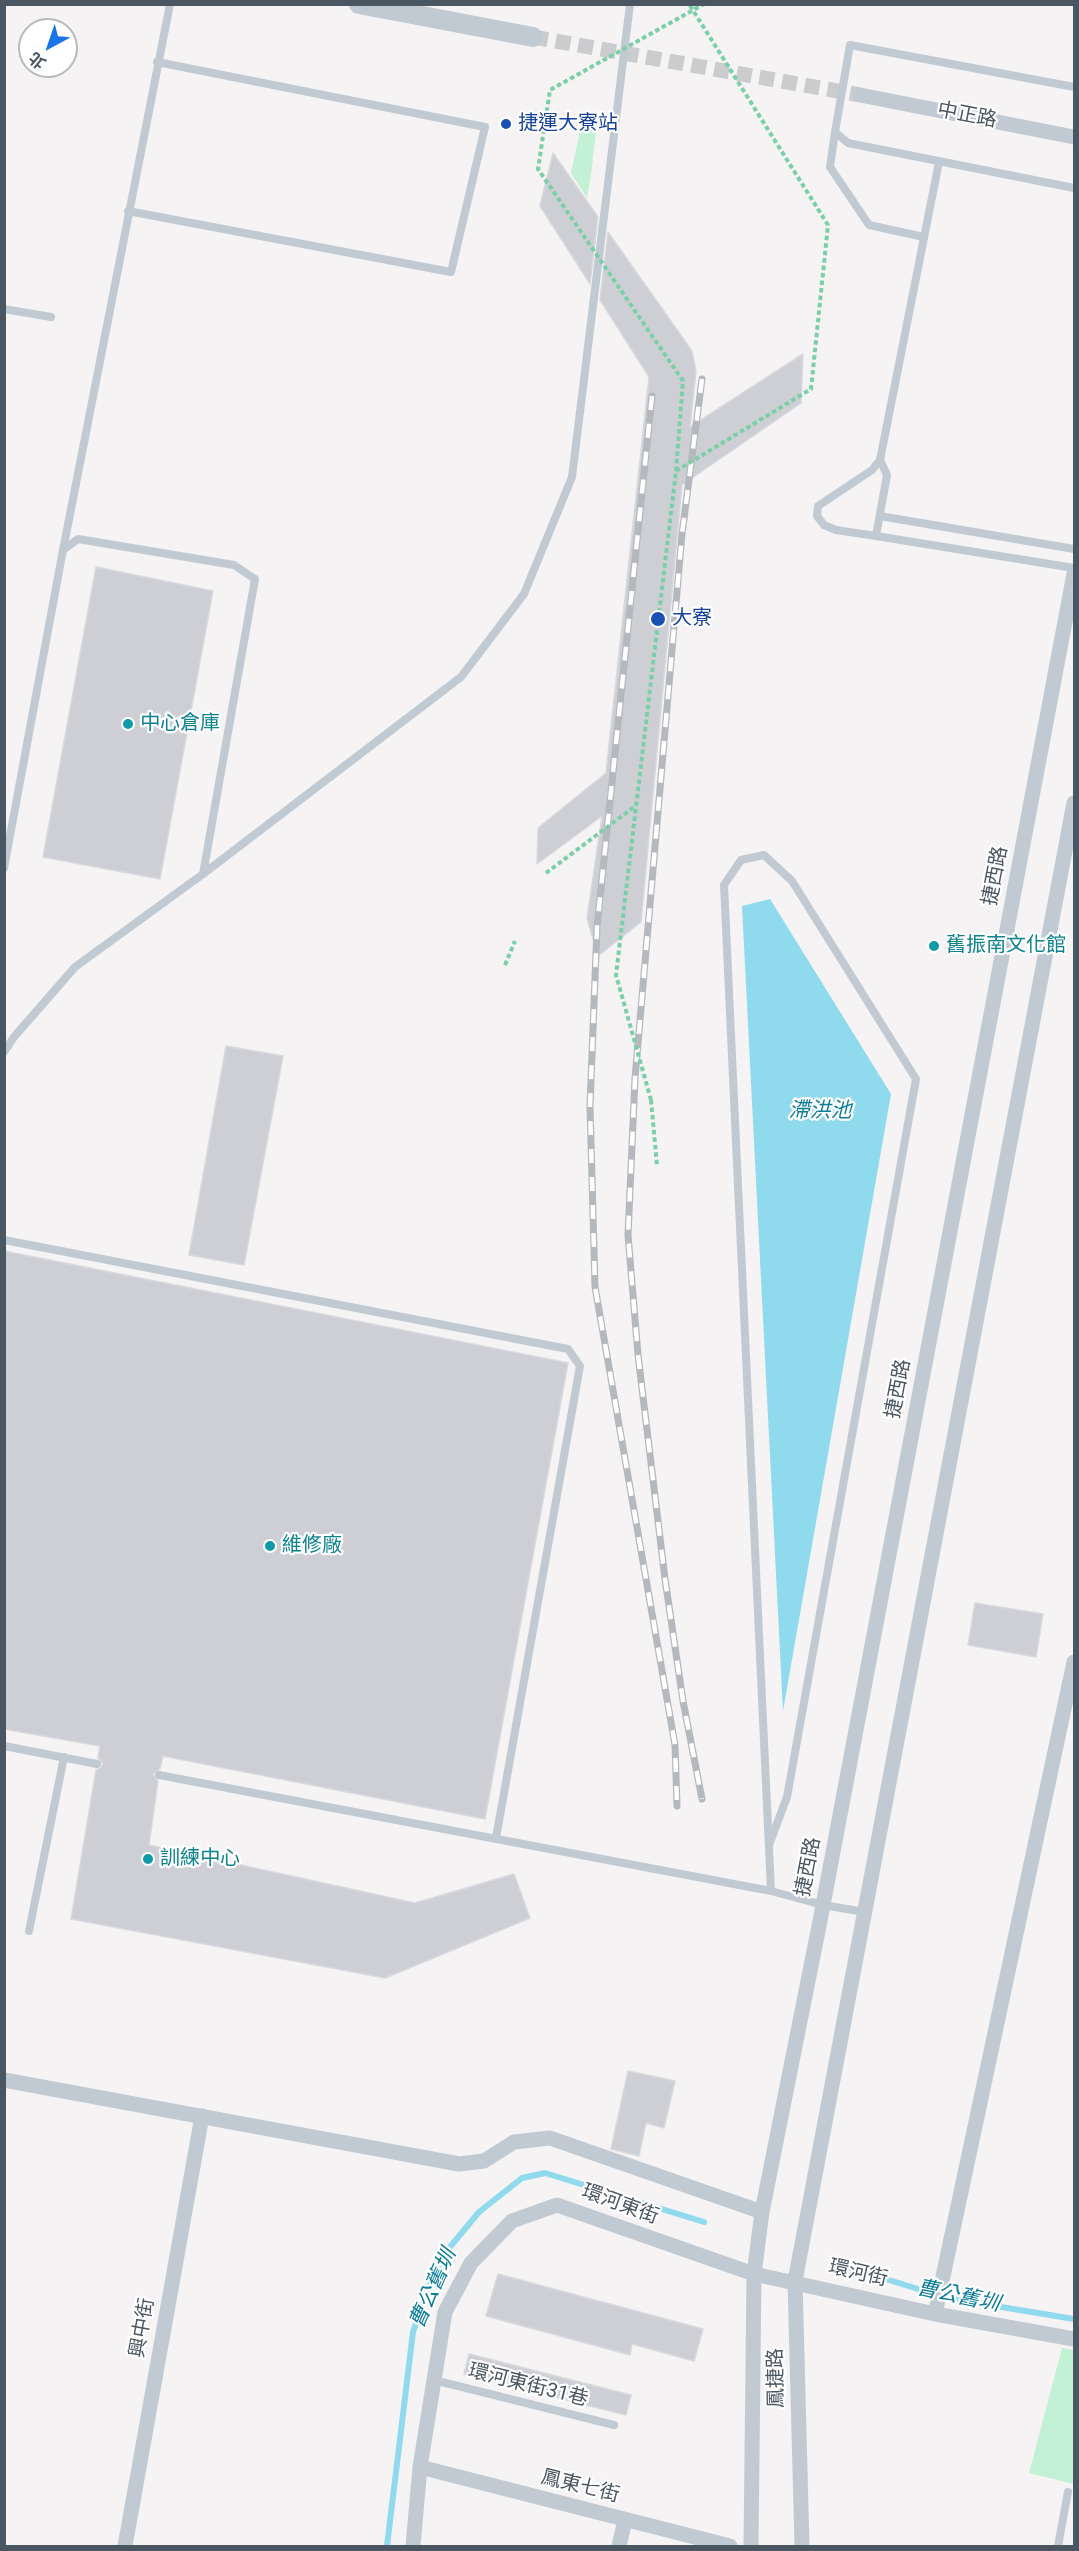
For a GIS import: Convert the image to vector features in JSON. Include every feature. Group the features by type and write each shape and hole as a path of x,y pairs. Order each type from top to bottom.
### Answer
{"street":[{"path":"359,4 533,37"},
{"name":"中正路","path":"860,95 1074,137"},
{"name":"捷西路","path":"762,2212 823,1905 1074,574"},
{"path":"865,1911 1074,803"},
{"path":"936,2310 1074,1662"},
{"name":"鳳捷路","path":"802,2547 795,2281 865,1911"},
{"path":"4,2080 459,2164 484,2161 514,2142 550,2138 762,2212"},
{"name":"興中街","path":"125,2547 202,2116"},
{"name":"環河東街","path":"413,2547 420,2467 445,2312 471,2263 512,2221 557,2205 754,2274 774,2277"},
{"name":"鳳捷路","path":"751,2547 754,2274 762,2212"},
{"name":"環河街","path":"774,2277 1074,2339"},
{"name":"鳳東七街","path":"420,2467 730,2547"},
{"path":"619,2547 625,2520"}],"lane":[{"path":"4,868 128,211 170,4"},
{"path":"4,1052 14,1037 75,967 203,874 461,677 524,594 572,477 630,4"},
{"path":"924,237 869,225 830,167 850,45 1074,87"},
{"path":"128,211 451,272 485,128 157,62"},
{"path":"835,132 848,143 1074,188"},
{"path":"939,162 880,460 872,470 822,502 816,511 820,521 829,529 1074,568"},
{"path":"4,309 51,316"},
{"path":"876,536 887,476 880,460"},
{"path":"880,516 1074,549"},
{"path":"63,550 78,539 234,565 255,579 203,874"},
{"path":"769,1845 787,1797 916,1079 792,881 764,855 741,860 724,885 771,1891"},
{"path":"4,1240 568,1349 580,1366 496,1838"},
{"path":"4,1746 97,1764"},
{"path":"28,1931 64,1757"},
{"path":"159,1775 771,1891 823,1905 865,1911"},
{"name":"環河東街31巷","path":"434,2380 614,2425"},
{"path":"1058,2547 1068,2492"}],"path":[{"path":"676,471 811,389 828,225 689,4"},
{"path":"657,1165 651,1100 616,975 676,471 683,381 538,169 550,90 694,12 704,4"},
{"path":"546,873 635,806"},
{"path":"505,965 515,941"}],"green space":[{"path":"598,113 587,198 571,173 581,126"},
{"path":"1062,2348 1074,2350 1074,2484 1029,2473"}],"water":[{"name":"滯洪池","path":"770,899 891,1094 783,1711 742,906"}],"building":[{"path":"553,153 598,217 590,284 540,206"},
{"path":"608,232 692,351 696,371 690,427 803,354 801,403 682,485 641,922 598,956 587,918 602,816 537,864 538,828 606,773 649,377 600,300"},
{"name":"中心倉庫","path":"96,567 213,591 160,879 43,857"},
{"path":"226,1046 283,1056 244,1265 189,1255"},
{"name":"維修廠","path":"4,1251 568,1363 485,1819 163,1756 160,1769 153,1774 158,1781 149,1845 415,1903 514,1874 530,1918 385,1978 71,1919 96,1770 101,1768 103,1763 98,1758 100,1746 4,1729"},
{"path":"975,1603 1043,1614 1036,1657 968,1645"},
{"path":"628,2071 675,2081 664,2128 646,2123 639,2156 611,2149"},
{"path":"498,2274 703,2329 694,2361 632,2344 630,2355 486,2316"},
{"path":"469,2354 631,2395 626,2415 464,2374"}],"waterway":[{"name":"曹公舊圳","path":"387,2546 413,2332 428,2288 445,2253 479,2212 522,2178 545,2173 704,2222"},
{"name":"曹公舊圳","path":"844,2266 947,2298 1074,2319"}],"tunnel":[{"path":"533,37 860,95"}],"railway":[{"path":"702,379 682,534 635,1078 628,1235 638,1355 665,1579 683,1701 702,1799"},
{"path":"652,396 597,927 590,1106 595,1287 675,1745 677,1806"}],"place":[{"name":"捷運大寮站","path":"506,124"},
{"name":"大寮","path":"658,619"},
{"name":"中心倉庫","path":"128,724"},
{"name":"舊振南文化館","path":"934,946"},
{"name":"維修廠","path":"270,1546"},
{"name":"訓練中心","path":"148,1859"}]}
